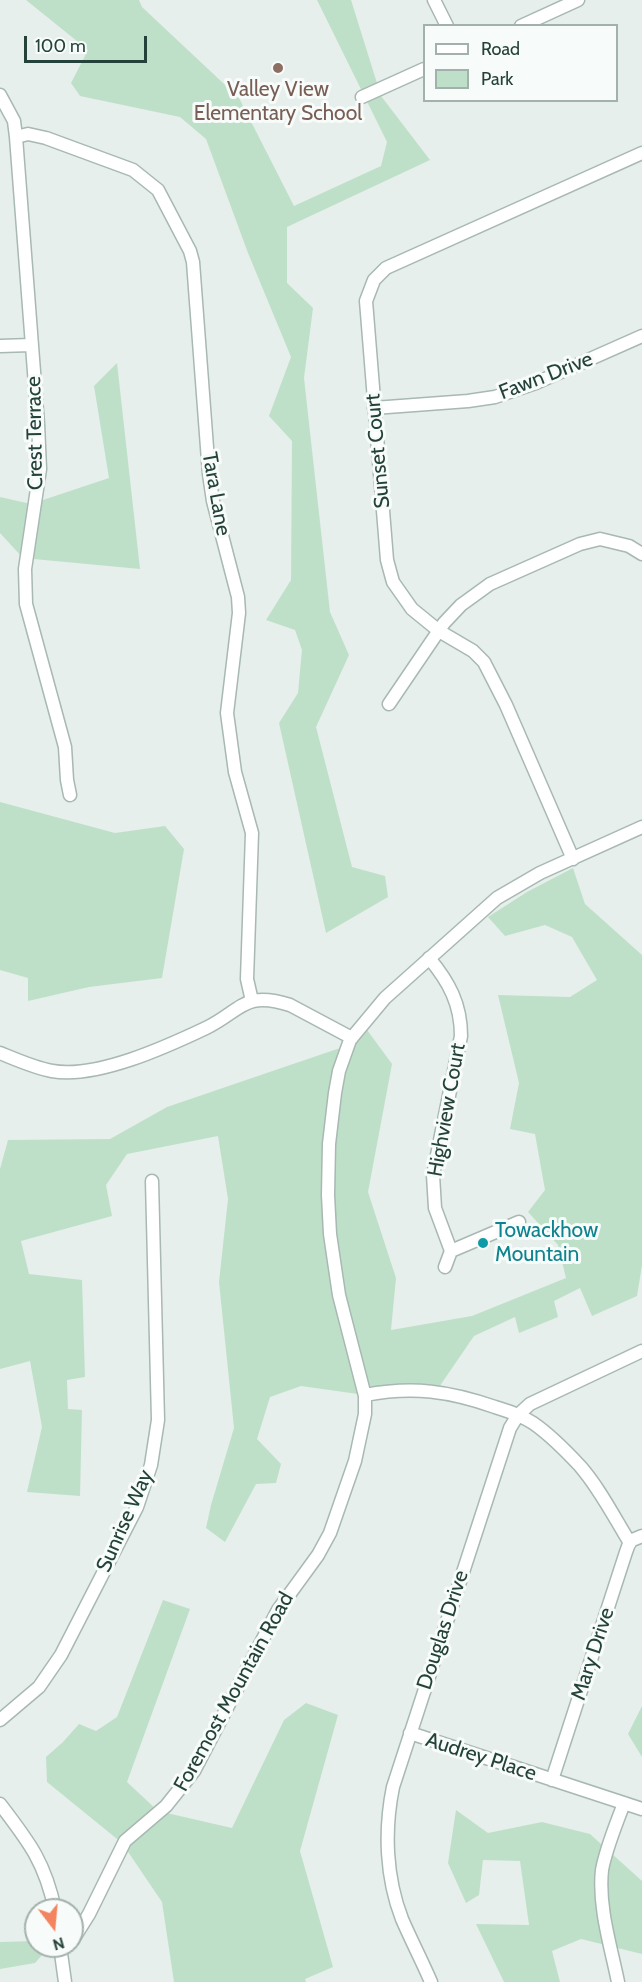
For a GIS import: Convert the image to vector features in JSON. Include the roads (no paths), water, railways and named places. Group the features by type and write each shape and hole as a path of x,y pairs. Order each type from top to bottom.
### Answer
{"street":[{"path":"434,0 446,24"},
{"path":"525,24 578,0"},
{"path":"362,97 423,69"},
{"path":"0,94 14,121 16,137"},
{"name":"Tara Lane","path":"16,137 28,134 46,138 133,170 158,190 190,251 193,262 209,474 213,501 238,597 239,614 227,713 235,772 252,833 247,979 252,1001"},
{"name":"Crest Terrace","path":"16,137 40,469 25,568 26,604 65,747 70,795"},
{"name":"Sunset Court","path":"573,859 506,705 484,662 473,651 424,620 404,601 389,571 366,300 369,290 381,272 411,255 642,153"},
{"name":"Fawn Drive","path":"374,408 468,401 495,396 536,383 642,336"},
{"path":"0,346 31,345"},
{"path":"389,705 439,631 461,605 490,584 580,544 600,539 619,542 642,554"},
{"name":"Foremost Mountain Road","path":"84,1921 125,1841 166,1806 194,1771 278,1610 318,1555 330,1533 355,1461 365,1414 365,1395 339,1294 330,1234 328,1195 329,1144 335,1093 344,1055 352,1038 385,998 497,898 532,878 642,827"},
{"name":"Highview Court","path":"429,958 450,987 457,1003 461,1025 461,1036 434,1175 435,1208 451,1251"},
{"path":"0,1053 54,1072 93,1070 125,1061 208,1027 236,1008 252,1001 268,1000 290,1005 352,1038"},
{"name":"Sunrise Way","path":"0,1720 39,1687 55,1664 137,1507 148,1475 158,1420 152,1181"},
{"path":"445,1267 451,1251 519,1222"},
{"path":"518,1414 530,1404 642,1351"},
{"path":"365,1395 423,1389 469,1398 518,1414 534,1424 580,1467 630,1543 642,1536"},
{"name":"Douglas Drive","path":"431,1982 402,1919 392,1881 387,1836 391,1799 478,1522 510,1428 518,1414"},
{"name":"Mary Drive","path":"552,1780 630,1543"},
{"name":"Audrey Place","path":"410,1733 642,1809"},
{"path":"618,1982 604,1907 602,1879 605,1857 624,1803"},
{"path":"0,1804 34,1850 46,1875 53,1898"},
{"path":"62,1958 65,1982"}],"place":[{"name":"Valley View Elementary School","path":"278,68"},
{"name":"Towackhow Mountain","path":"483,1243"}]}
